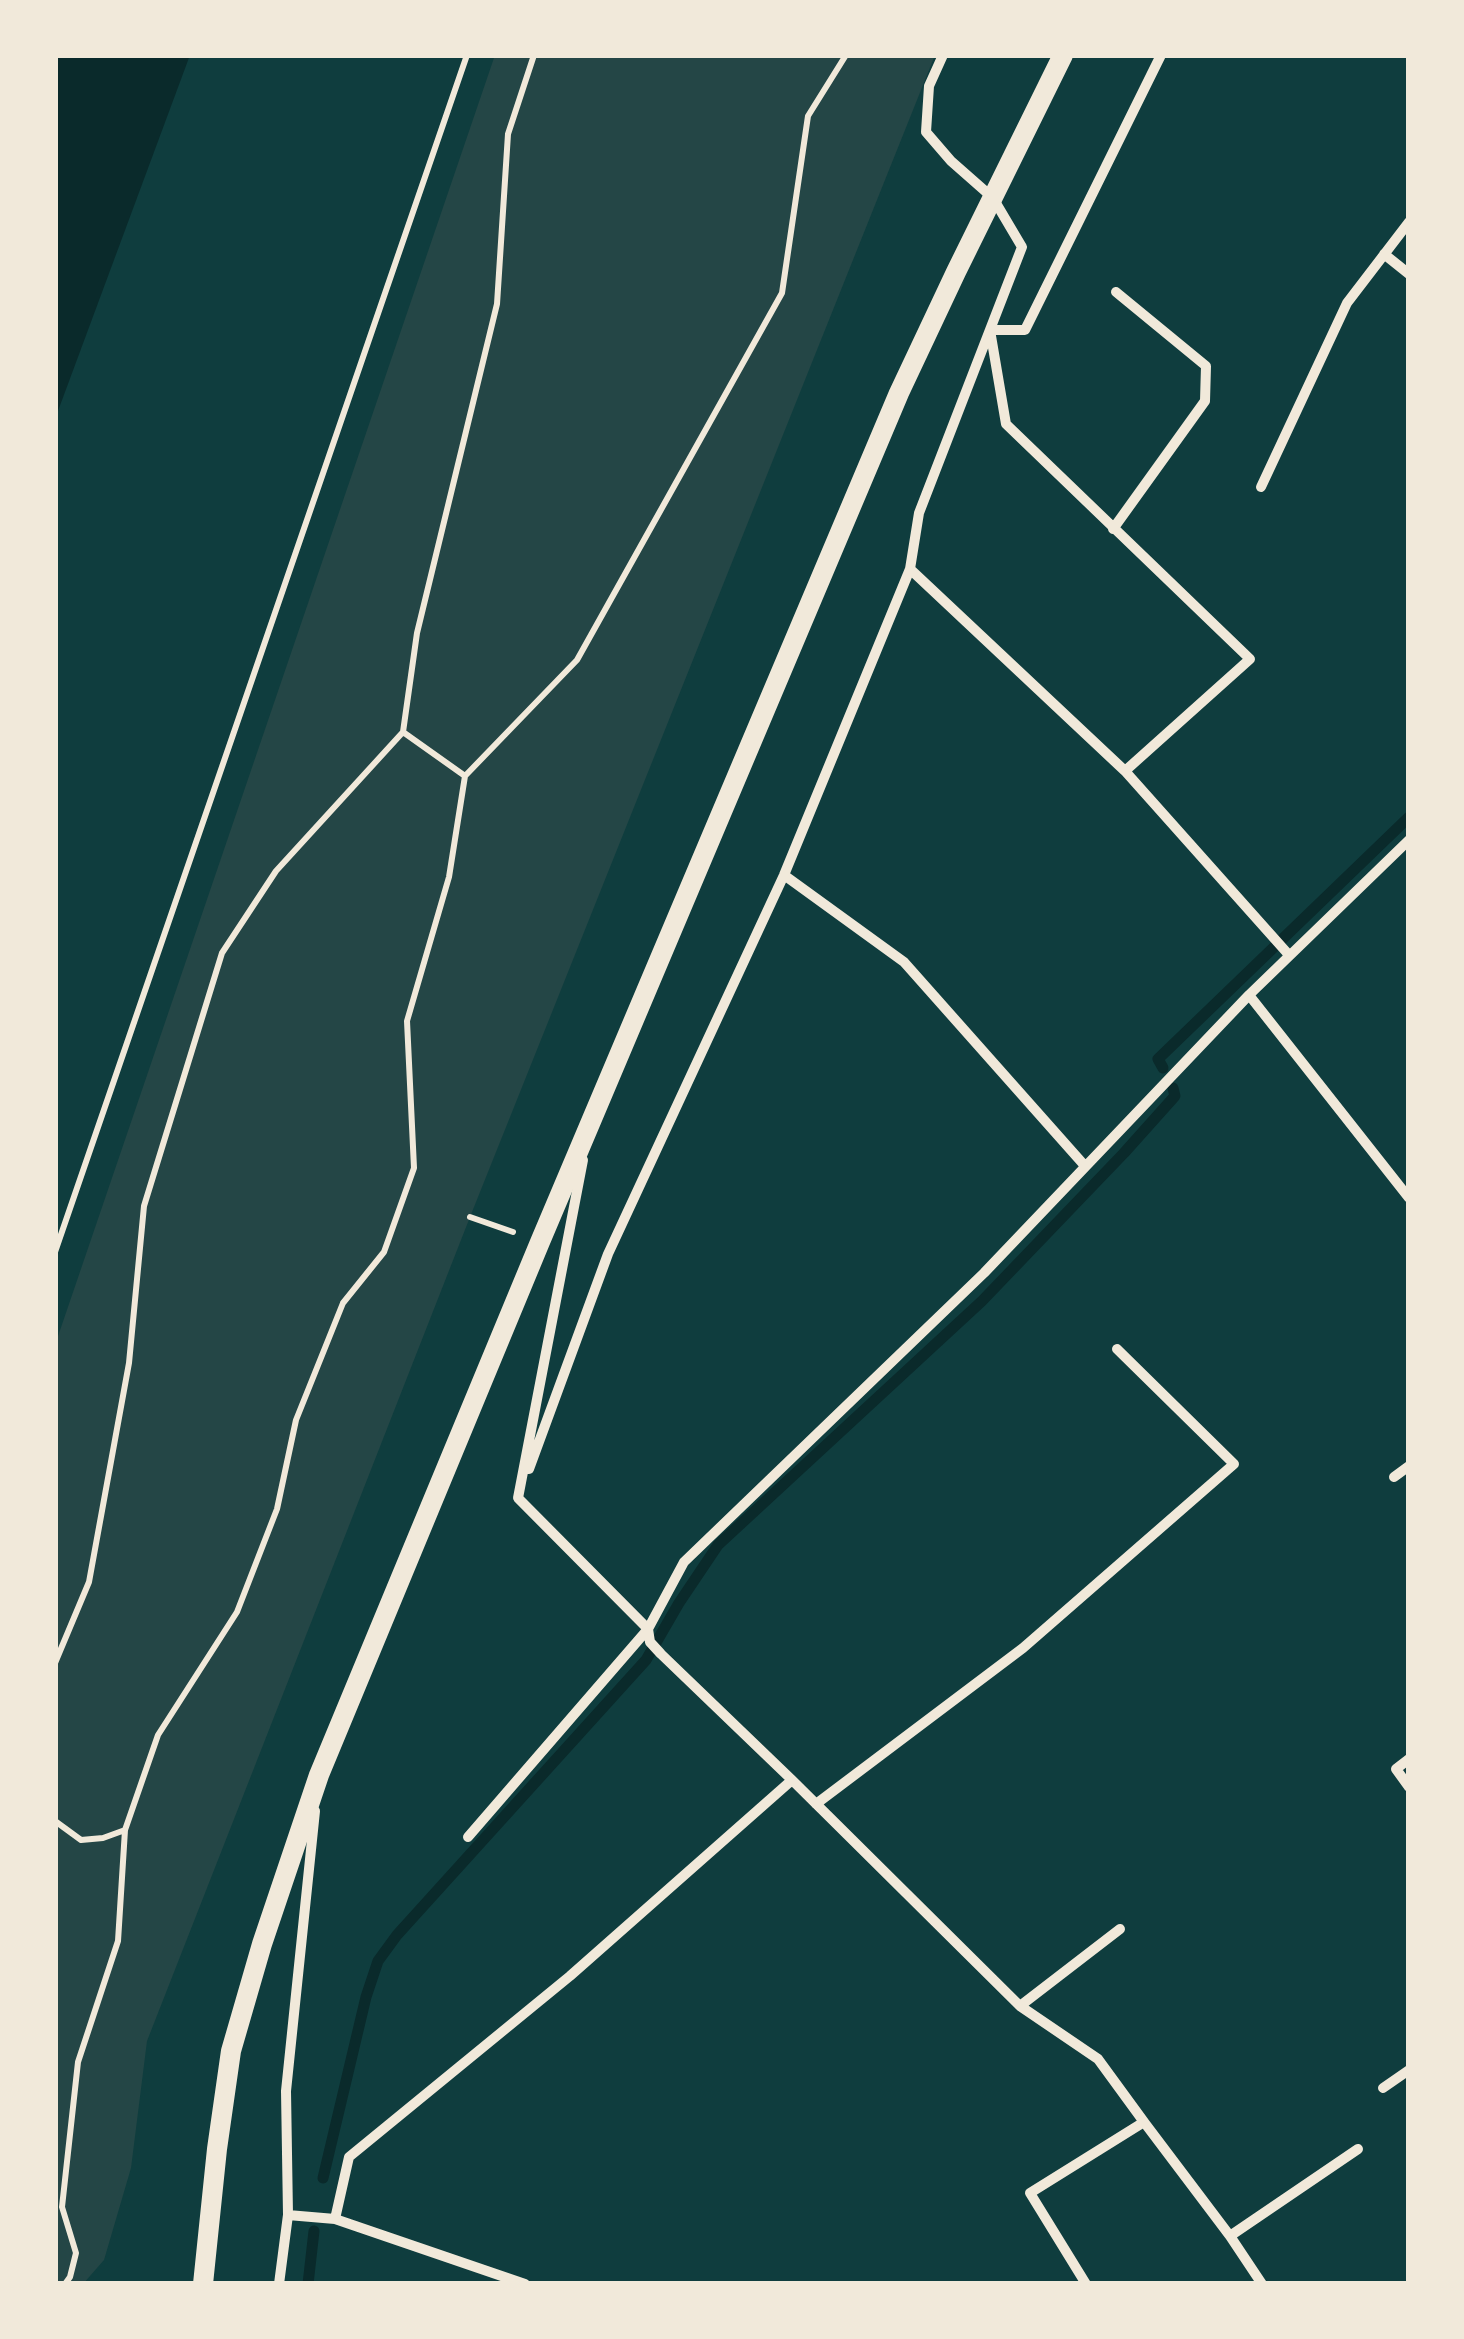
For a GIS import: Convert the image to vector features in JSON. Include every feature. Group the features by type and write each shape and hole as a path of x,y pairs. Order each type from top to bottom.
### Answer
{"main road":[{"path":"203,2284 231,2050 319,1776 899,393 1063,55"}],"street":[{"path":"518,1498 608,1254 784,874 910,568 918,513 1022,247 994,198 951,161 926,132 930,86 943,55"},
{"path":"990,330 1025,330 1161,55"},
{"path":"1261,486 1347,303 1409,222"},
{"path":"1384,254 1409,274"},
{"path":"1113,528 1205,400 1206,366 1116,292"},
{"path":"990,330 1006,424 1250,659 1124,772"},
{"path":"910,568 1124,772 1286,952"},
{"path":"468,1837 648,1629 684,1562 984,1274 1286,952 1409,840"},
{"path":"784,874 904,962 1086,1166"},
{"path":"1249,995 1409,1198"},
{"path":"518,1498 589,1130"},
{"path":"816,1804 1023,1648 1234,1464 1117,1349"},
{"path":"1394,1477 1409,1466"},
{"path":"518,1498 648,1629 650,1642 661,1654 1020,2006 1098,2059 1262,2284"},
{"path":"1409,1759 1396,1768 1409,1787"},
{"path":"279,2284 288,2215 286,2091 319,1776"},
{"path":"336,2219 349,2157 570,1976 792,1780"},
{"path":"1020,2006 1120,1930"},
{"path":"1383,2088 1409,2070"},
{"path":"1086,2284 1030,2192 1144,2122"},
{"path":"1230,2236 1358,2148"},
{"path":"288,2215 336,2219 526,2284"}],"path":[{"path":"55,1252 467,55"},
{"path":"55,1663 89,1582 129,1363 144,1206 222,953 276,871 403,732 417,633 497,304 508,134 534,55"},
{"path":"65,2284 76,2253 62,2206 78,2062 118,1941 125,1830 158,1735 238,1612 277,1509 296,1420 343,1303 384,1252 414,1168 407,1021 449,877 465,776 577,660 782,293 808,116 846,55"},
{"path":"403,732 465,776"},
{"path":"470,1217 523,1236"},
{"path":"55,1821 81,1840 104,1838 125,1830"}],"shaded area":[{"path":"55,55 190,55 55,419"},
{"path":"495,55 935,55 470,1217 147,2041 131,2168 104,2260 83,2284 55,2284 55,1345"}],"waterway":[{"path":"1163,1068 1158,1059 1409,817"},
{"path":"323,2178 366,1997 378,1961 397,1935 646,1660 718,1545 982,1301 1124,1153 1175,1096 1173,1088"},
{"path":"308,2284 314,2231"}]}
